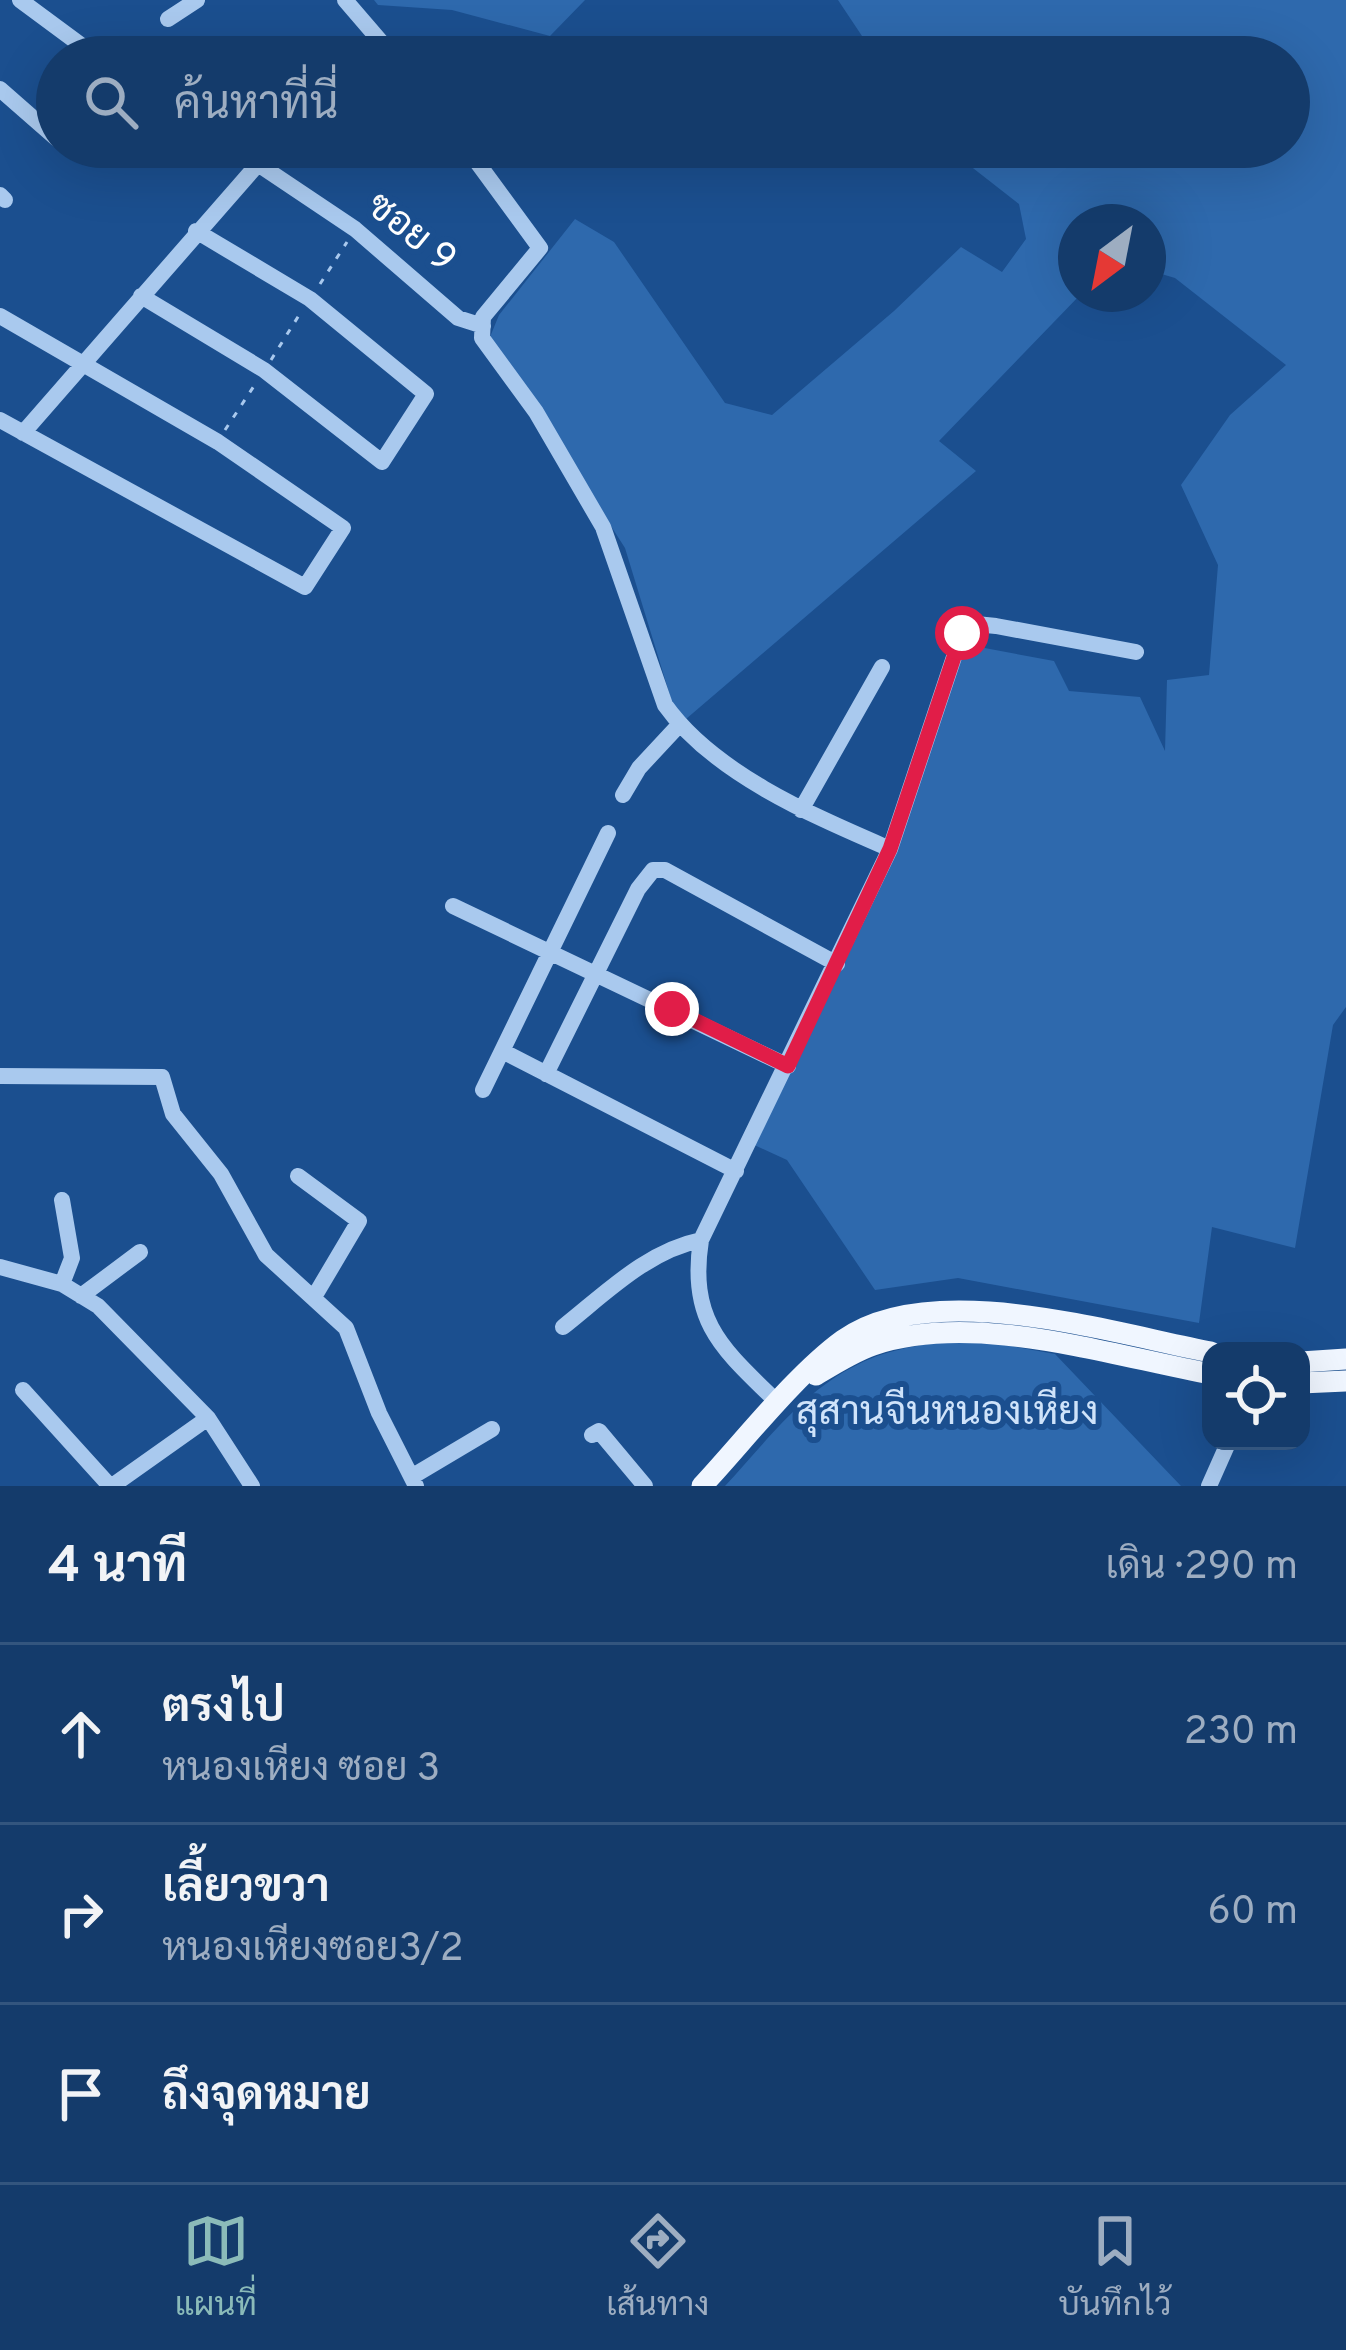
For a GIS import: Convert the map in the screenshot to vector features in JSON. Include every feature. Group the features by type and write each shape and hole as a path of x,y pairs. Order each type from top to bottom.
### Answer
{"main road":[{"path":"702,1486 820,1358 873,1323 909,1312 1202,1351"},
{"path":"983,1322 1202,1372"},
{"path":"1310,1361 1346,1359"},
{"path":"1310,1383 1346,1381"}],"street":[{"path":"20,0 69,36"},
{"path":"168,20 196,0"},
{"path":"345,0 376,36"},
{"path":"0,89 36,121"},
{"name":"ซอย 9","path":"196,231 254,168"},
{"name":"ซอย 9","path":"264,168 355,229 458,318 483,326"},
{"path":"481,168 540,248 484,317 482,338 536,412 603,527 665,705 708,749 801,810 890,849"},
{"path":"23,433 196,231 310,299 426,394 382,461 264,370 141,296"},
{"path":"0,316 218,442 343,528 305,587 0,420"},
{"path":"786,1395 719,1345 708,1325 697,1270 701,1240 890,849 966,629 996,626 1136,652"},
{"path":"801,810 882,667"},
{"path":"623,795 639,768 680,725"},
{"path":"483,1090 608,833"},
{"path":"546,1074 638,889 657,868 837,964"},
{"path":"453,906 788,1066"},
{"path":"502,1051 736,1172"},
{"path":"0,1076 162,1077 173,1114 221,1174 266,1255 346,1328 379,1413 414,1481 492,1429"},
{"path":"298,1176 359,1221 314,1298"},
{"path":"62,1200 72,1258 62,1284"},
{"path":"563,1327 650,1260 675,1245 701,1240"},
{"path":"81,1295 140,1252"},
{"path":"0,1267 62,1284 98,1306 208,1418 252,1486"},
{"path":"22,1390 111,1486 208,1418"},
{"path":"592,1435 599,1431 645,1486"},
{"path":"1209,1486 1224,1450"}],"path":[{"path":"218,442 355,229"}],"green space":[{"path":"374,0 585,0 550,36 452,10 378,5"},
{"path":"838,0 1346,0 1346,1007 1333,1025 1295,1248 1212,1227 1199,1323 958,1278 875,1290 787,1160 750,1143 894,837 958,643 1054,661 1069,691 1140,697 1165,751 1167,680 1209,675 1218,565 1181,485 1230,415 1286,365 1166,275 1166,204 1058,204 1058,312 1064,312 939,441 976,471 679,725 625,548 490,337 499,315 575,219 614,242 725,403 772,415 961,247 1002,272 1026,239 1019,204 973,168 1310,168 1310,36 862,36"},
{"name":"สุสานจีนหนองเหียง","path":"967,1338 1055,1354 1181,1486 725,1486 786,1419 837,1376 883,1354"}],"route":[{"path":"672,1009 788,1066 890,849 962,633"}]}
